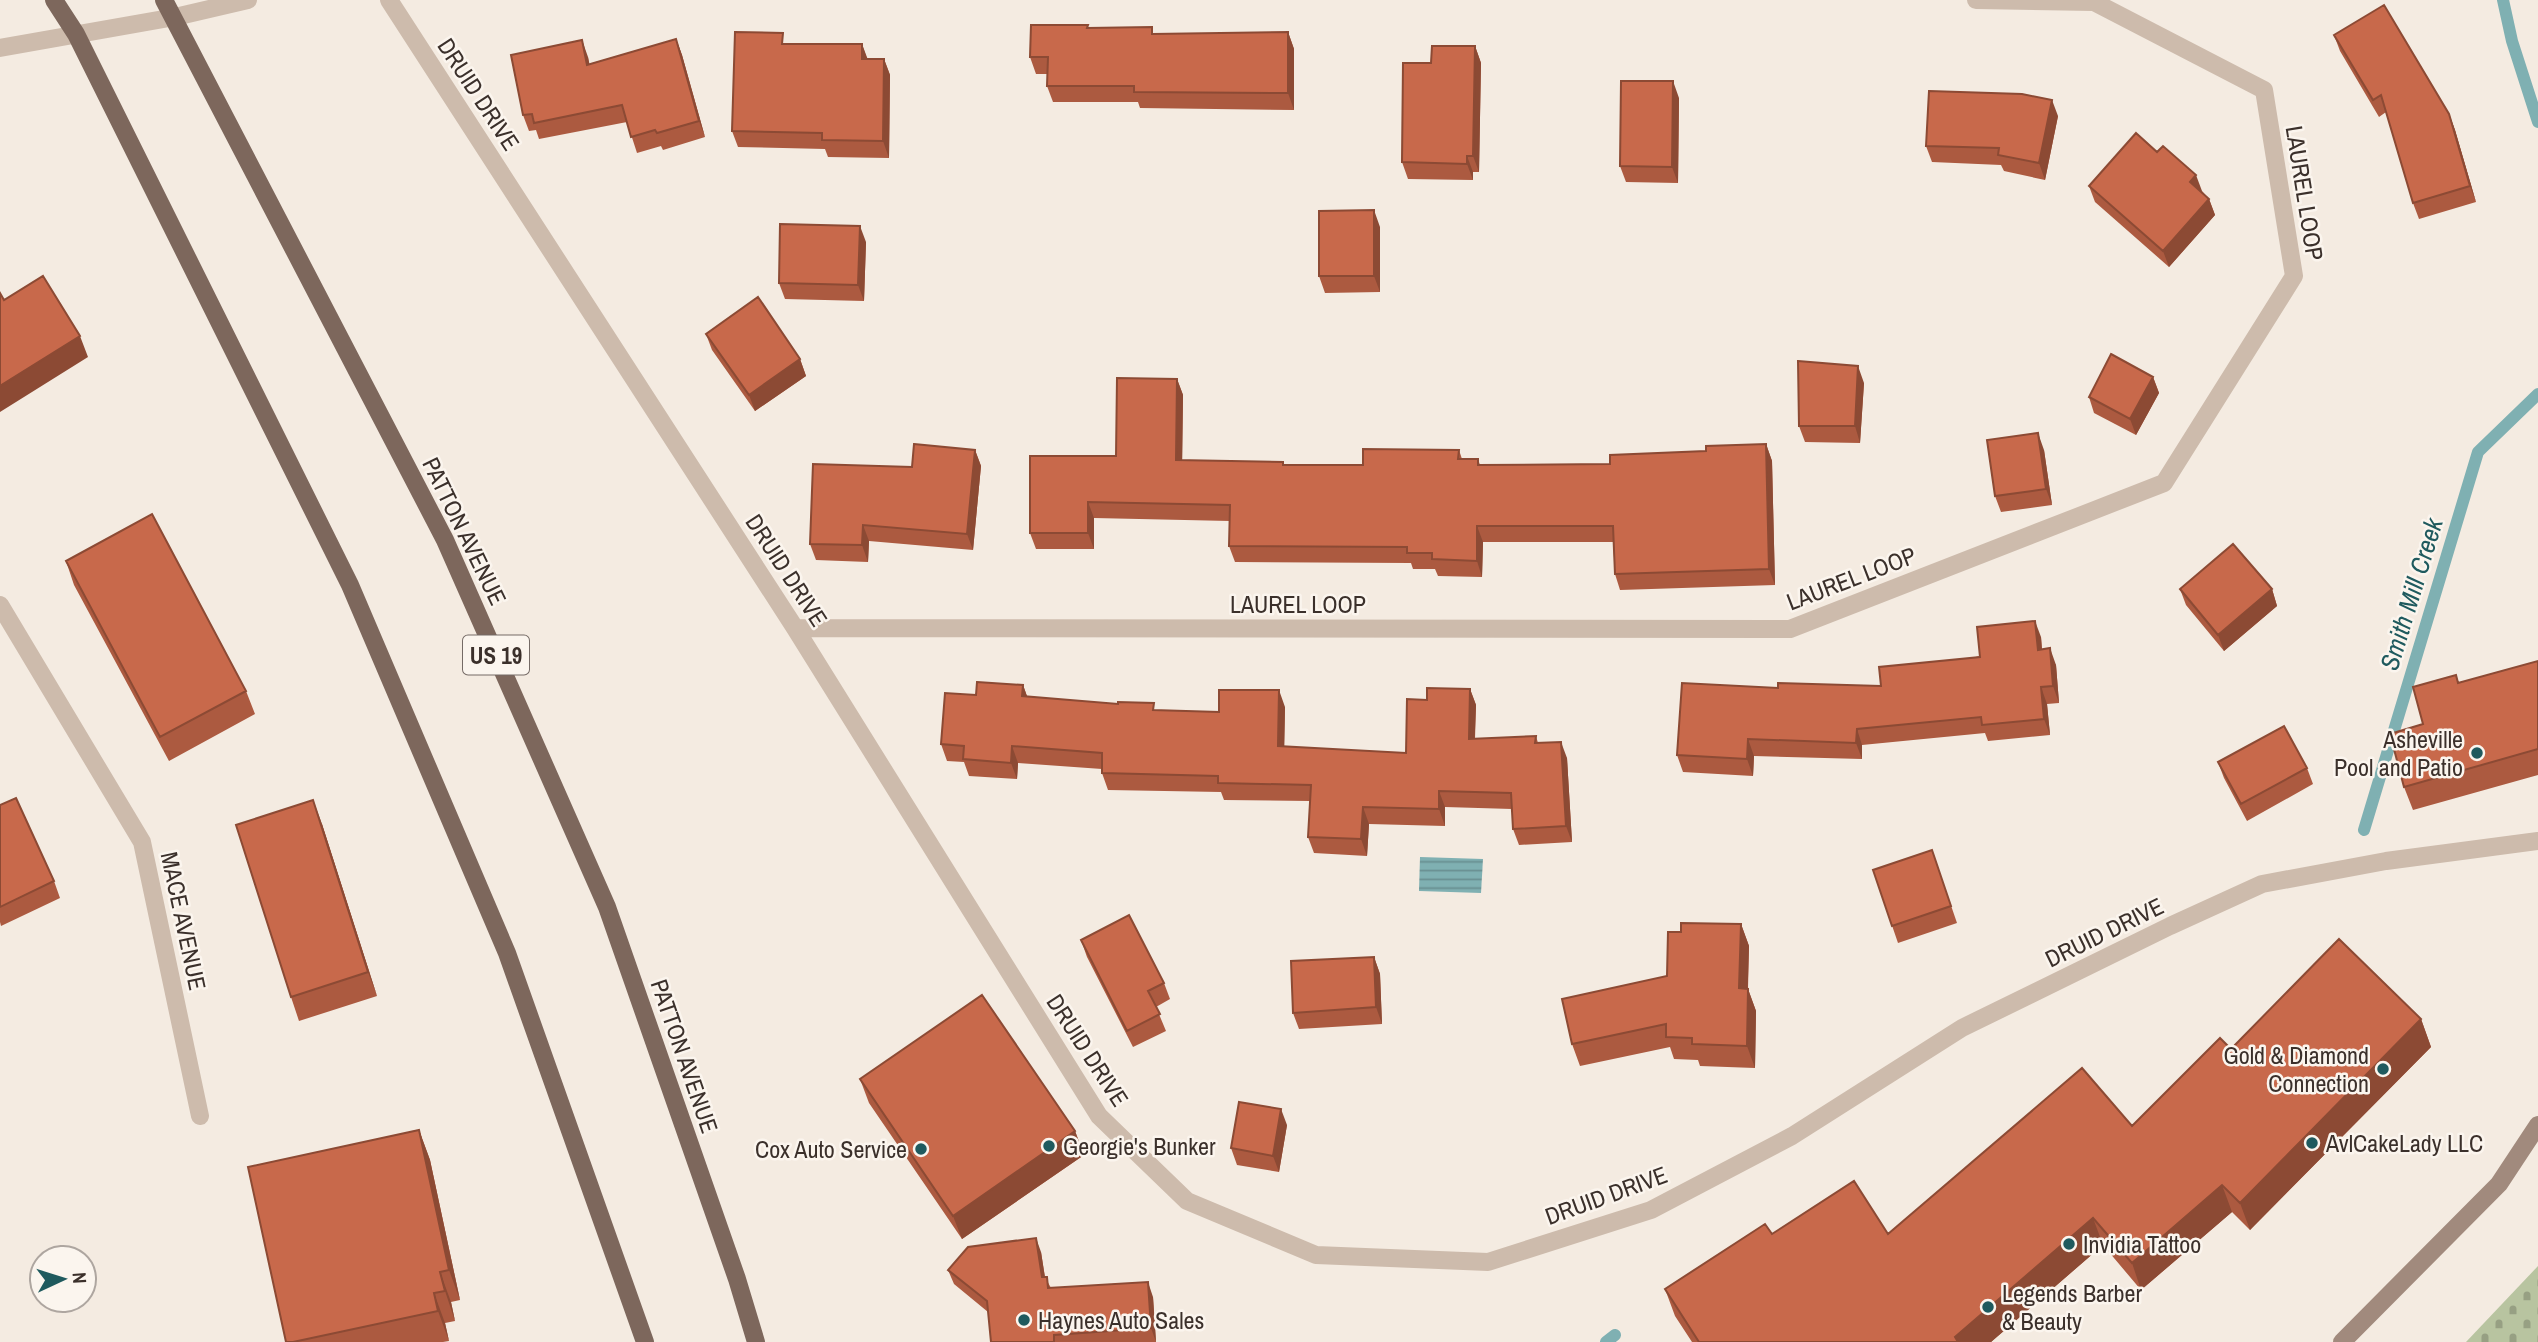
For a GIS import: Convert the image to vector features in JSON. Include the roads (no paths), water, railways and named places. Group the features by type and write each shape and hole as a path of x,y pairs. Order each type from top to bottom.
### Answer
{"main road":[{"path":"54,0 76,34 350,584 507,953 645,1342"},
{"name":"PATTON AVENUE","path":"164,0 445,540 596,881 733,1266 756,1342"},
{"path":"2342,1342 2499,1184 2538,1125"}],"street":[{"path":"0,48 175,17 248,0"},
{"name":"DRUID DRIVE","path":"389,0 795,628 1098,1116 1188,1201 1316,1255 1488,1262 1651,1210 1792,1136 1962,1028 2262,884 2386,861 2538,841"},
{"name":"LAUREL LOOP","path":"795,628 1790,629 2164,483 2294,276 2264,90 2094,2 1976,0"},
{"name":"MACE AVENUE","path":"0,605 142,842 200,1116"}],"water":[{"path":"1420,857 1483,859 1481,893 1419,891"}],"waterway":[{"name":"Smith Mill Creek","path":"2503,0 2512,41 2538,122"},
{"name":"Smith Mill Creek","path":"2364,830 2478,452 2538,394"},
{"name":"Smith Mill Creek","path":"1606,1342 1615,1335"}],"place":[{"name":"Asheville Pool and Patio","path":"2477,753"},
{"name":"Gold & Diamond Connection","path":"2383,1069"},
{"name":"AvlCakeLady LLC","path":"2312,1143"},
{"name":"Georgie's Bunker","path":"1049,1146"},
{"name":"Cox Auto Service","path":"921,1149"},
{"name":"Invidia Tattoo","path":"2069,1244"},
{"name":"Legends Barber & Beauty","path":"1988,1307"},
{"name":"Haynes Auto Sales","path":"1024,1320"}]}
